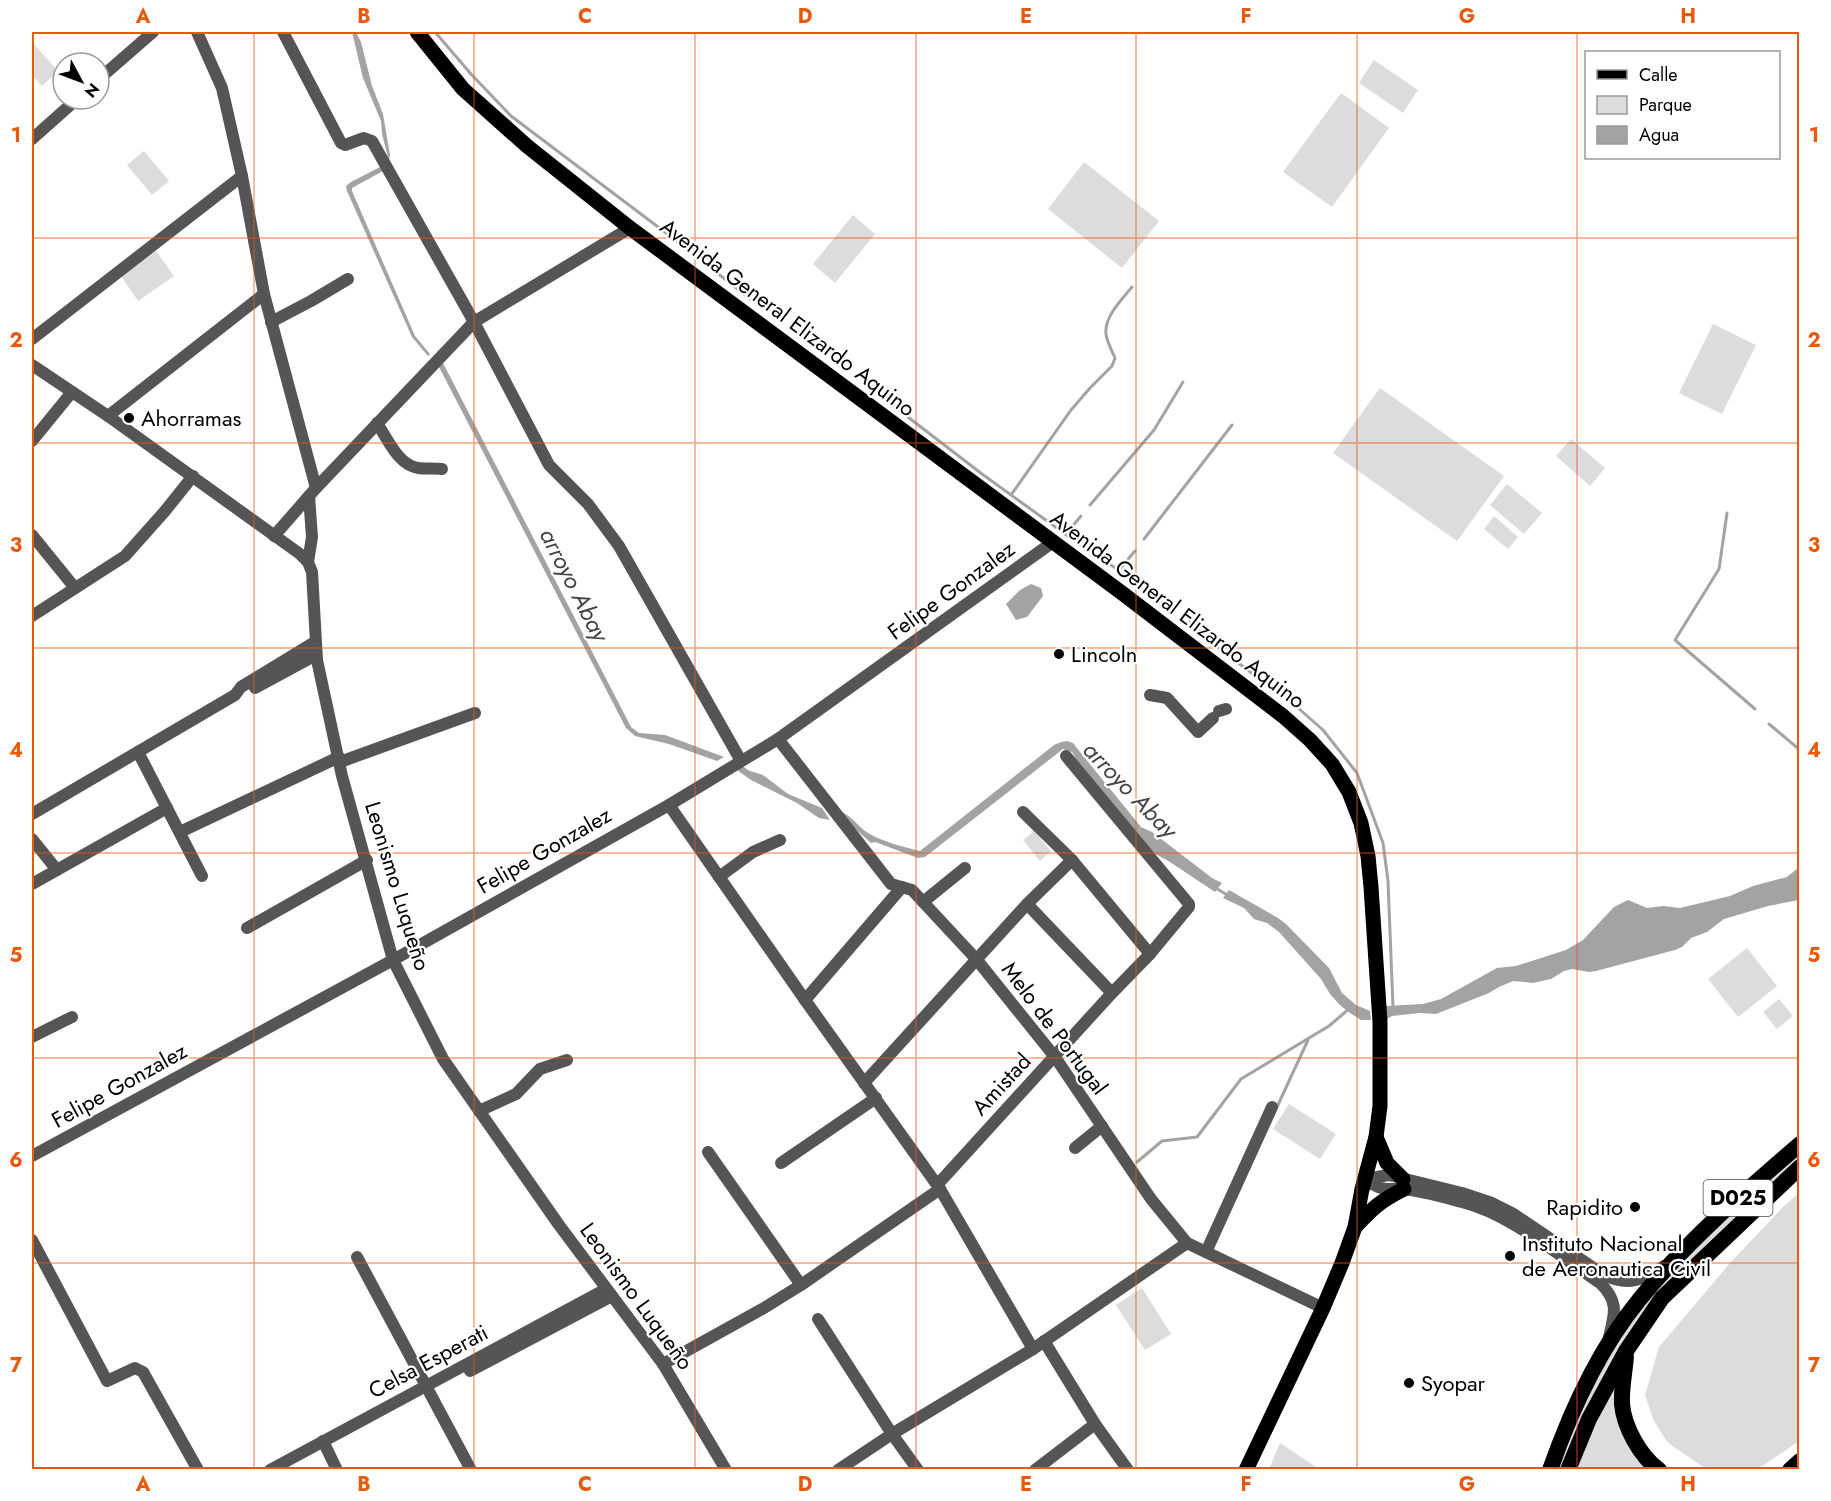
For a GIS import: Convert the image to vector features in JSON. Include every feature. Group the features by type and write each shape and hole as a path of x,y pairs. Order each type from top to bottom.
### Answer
{"highway":[{"name":"D025","path":"1550,1470 1568,1422 1588,1380 1606,1348 1638,1302 1710,1224 1800,1144"},
{"name":"D025","path":"1568,1470 1589,1419 1626,1351 1662,1298 1800,1167"},
{"path":"1626,1351 1622,1404 1626,1420 1635,1441 1650,1463 1659,1470"},
{"path":"1790,1470 1800,1461"}],"main road":[{"name":"Avenida General Elizardo Aquino","path":"417,32 463,88 527,146 630,228 1284,716 1332,764 1349,792 1361,823 1368,856 1380,1022 1380,1106 1376,1137 1355,1227 1323,1308 1246,1470"},
{"path":"1355,1227 1376,1205 1404,1184 1387,1163 1376,1137"}],"street":[{"path":"111,69 153,32"},
{"name":"Leonismo Luqueño","path":"197,32 222,88 242,176 264,294 312,492 312,537 308,562 314,586 316,649 342,776 393,960 443,1059 559,1225 663,1364 726,1470"},
{"path":"283,32 341,143 345,145 364,138 372,141 474,322 549,465 588,504 619,546 741,761"},
{"path":"32,139 63,111"},
{"path":"32,339 242,176"},
{"path":"274,536 312,492 474,322 630,228"},
{"path":"271,322 348,279"},
{"path":"108,416 264,294"},
{"path":"32,365 193,476 308,562"},
{"path":"32,441 72,392"},
{"path":"377,423 398,454 408,464 418,468 442,469"},
{"path":"32,616 125,556 193,476"},
{"path":"32,535 75,588"},
{"name":"Felipe Gonzalez","path":"32,1156 393,960 669,805 778,739 1053,542"},
{"path":"32,814 234,695 242,687 316,649"},
{"path":"1150,694 1167,698 1189,722 1216,717"},
{"path":"180,832 339,759 475,713"},
{"name":"Melo de Portugal","path":"778,739 891,884 912,890 977,960 1055,1057 1151,1198 1187,1243 1323,1308"},
{"path":"138,752 202,876"},
{"name":"Amistad","path":"663,1364 801,1285 939,1186 1112,993 1150,954 1188,908 1189,904 1066,756"},
{"path":"669,805 939,1186 1038,1345 1126,1469"},
{"path":"32,884 167,808"},
{"path":"1023,812 1072,860 1150,954"},
{"path":"32,839 57,870"},
{"path":"719,877 753,852 780,840"},
{"path":"247,928 367,860"},
{"path":"864,1083 1027,904 1072,860"},
{"path":"923,902 965,868"},
{"path":"805,1000 902,886"},
{"path":"1027,904 1112,993"},
{"path":"32,1037 72,1017"},
{"path":"479,1111 516,1094 540,1069 567,1060"},
{"path":"781,1163 876,1098"},
{"path":"1206,1252 1272,1107"},
{"path":"1075,1148 1102,1126"},
{"path":"708,1152 801,1285"},
{"path":"1366,1181 1383,1175 1404,1184 1483,1208 1508,1221 1600,1283 1614,1302 1614,1315 1606,1348"},
{"path":"1404,1184 1462,1193 1492,1203 1512,1213 1604,1275 1620,1282 1644,1278 1680,1255"},
{"path":"32,1240 107,1381 135,1368 141,1371 198,1470"},
{"path":"838,1470 892,1434 1038,1345 1187,1243"},
{"path":"357,1257 471,1470"},
{"name":"Celsa Esperati","path":"270,1470 325,1445 609,1293"},
{"path":"818,1319 892,1434 918,1470"},
{"path":"1035,1470 1095,1424"},
{"path":"325,1445 337,1470"},
{"name":"Celsa Esperati","path":"287,1470 325,1445"}],"green space":[{"path":"32,42 51,63 51,78 42,86 32,75"},
{"path":"1374,60 1418,90 1403,113 1359,83"},
{"path":"1341,93 1389,128 1332,207 1283,172"},
{"path":"144,151 169,181 152,195 127,165"},
{"path":"1084,162 1159,221 1122,268 1048,209"},
{"path":"853,215 875,234 835,283 813,264"},
{"path":"156,251 174,276 138,301 121,276"},
{"path":"1713,324 1756,345 1722,414 1679,393"},
{"path":"1380,388 1504,476 1457,541 1333,453"},
{"path":"1571,439 1605,468 1590,486 1556,456"},
{"path":"1507,484 1542,513 1524,534 1490,505"},
{"path":"1494,516 1518,537 1508,549 1484,529"},
{"path":"1034,831 1051,851 1040,861 1023,840"},
{"path":"1747,948 1777,986 1738,1017 1708,979"},
{"path":"1779,999 1793,1016 1777,1029 1763,1012"},
{"path":"1289,1104 1336,1134 1320,1159 1273,1129"},
{"path":"1799,1154 1799,1162 1711,1240 1676,1275 1562,1469 1556,1470 1601,1367 1643,1305 1706,1235"},
{"path":"1799,1193 1799,1441 1755,1469 1706,1469 1667,1442 1653,1419 1645,1395 1659,1347 1731,1262"},
{"path":"1142,1288 1171,1334 1145,1350 1116,1305"},
{"path":"1613,1383 1650,1469 1575,1470"},
{"path":"1280,1443 1319,1469 1269,1469"}],"water":[{"path":"352,32 356,32 361,42 372,86 383,114 389,161 381,121 363,78"},
{"path":"380,167 383,171 352,188 352,191 415,336 430,354 428,356 412,337 347,191 346,186 351,182"},
{"path":"443,363 631,727 639,733 665,735 724,757 717,761 669,744 635,736 626,728 439,367"},
{"path":"1031,584 1041,588 1043,596 1027,617 1016,620 1006,604 1020,590"},
{"path":"1067,741 1073,743 1141,827 1152,832 1212,878 1222,883 1215,892 1152,852 1072,752 1063,749 925,857 918,858 875,842 871,843 851,825 842,812 874,836 920,851 1054,745"},
{"path":"742,766 763,775 788,794 822,808 830,820 819,818 797,803 751,780 737,770"},
{"path":"1798,868 1799,900 1724,919 1707,932 1691,938 1675,950 1596,971 1572,969 1551,979 1533,983 1513,981 1436,1014 1420,1013 1392,1016 1387,1019 1386,1006 1423,1004 1441,999 1497,968 1516,966 1566,950 1583,940 1614,907 1628,900 1647,908 1663,906 1680,908 1730,896 1753,886 1787,877"},
{"path":"1229,890 1286,924 1329,968 1342,993 1356,1005 1370,1011 1371,1020 1361,1020 1339,1004 1321,979 1279,932 1267,923 1254,919 1244,908 1223,898"}],"waterway":[{"path":"435,32 511,116 754,302"},
{"path":"1011,495 1071,410 1112,366 1115,358 1107,340 1106,328 1115,309 1132,287"},
{"path":"1090,505 1154,430 1183,382"},
{"path":"891,404 982,474 1161,602"},
{"path":"1144,539 1232,425"},
{"path":"1727,513 1719,569 1675,640 1755,709"},
{"path":"1066,534 1081,516"},
{"path":"1119,570 1135,551"},
{"path":"1190,621 1221,650 1297,707 1323,730 1357,773 1383,843 1388,881 1393,1007"},
{"path":"1769,724 1800,750"},
{"name":"arroyo Abay","path":"1214,887 1229,896"},
{"path":"1137,1162 1162,1141 1197,1137 1241,1079 1329,1026 1350,1008"},
{"path":"1277,1107 1308,1040"}],"place":[{"name":"Ahorramas","path":"129,418"},
{"name":"Lincoln","path":"1059,654"},
{"name":"Rapidito","path":"1635,1207"},
{"name":"Instituto Nacional de Aeronautica Civil","path":"1510,1256"},
{"name":"Syopar","path":"1409,1383"}]}
